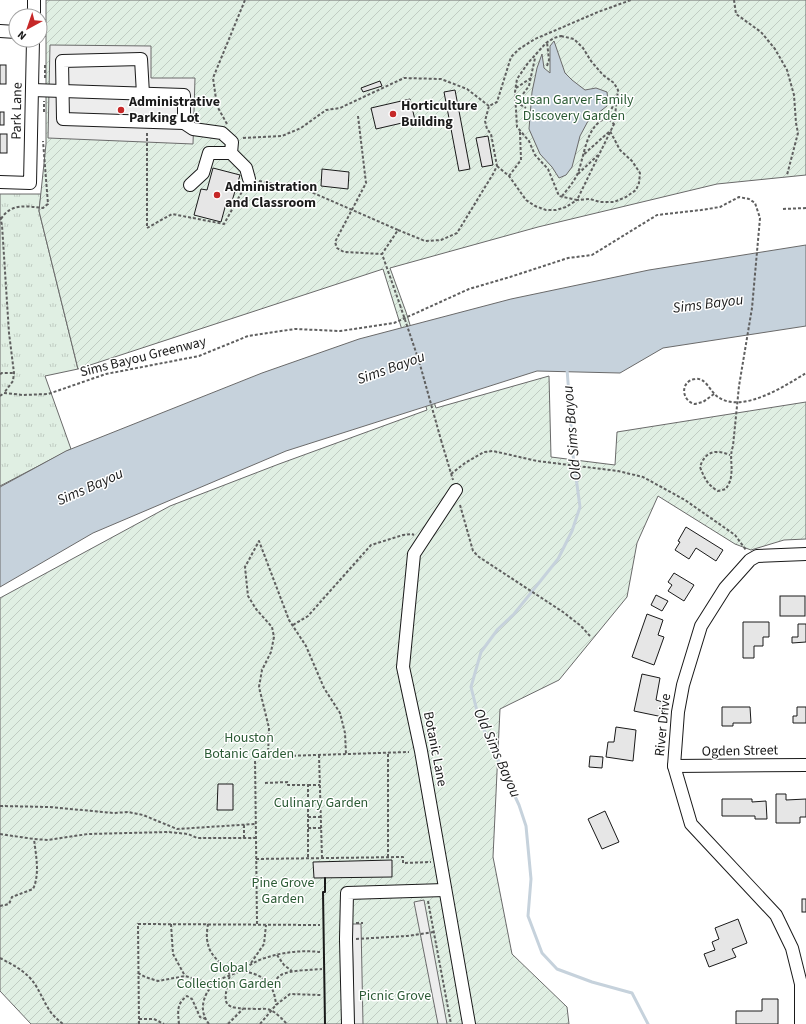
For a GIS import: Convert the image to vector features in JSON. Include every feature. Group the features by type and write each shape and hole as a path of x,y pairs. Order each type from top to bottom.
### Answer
{"street":[{"name":"Park Lane","path":"0,182 30,183 33,48"},
{"path":"143,94 141,59 62,61 63,119 184,123 193,129 222,133 232,142 231,153"},
{"path":"32,90 184,95 184,123"},
{"path":"190,185 203,173 209,153 231,153 246,168 249,179"},
{"name":"Botanic Lane","path":"456,490 414,554 404,667 421,751 470,1024"},
{"path":"757,556 806,554"},
{"name":"River Drive","path":"757,556 750,560 725,588 701,626 683,685 678,712 674,766 691,824 776,915 792,948 803,984 801,1024"},
{"name":"Ogden Street","path":"674,766 806,765"},
{"path":"348,1024 346,939 347,893 445,890"}],"path":[{"path":"230,129 218,106 213,78 245,0"},
{"path":"610,131 620,150 632,161 640,174 639,183 636,190 626,197 614,202 600,202 590,199 577,200 559,196 548,169 535,155 529,142 517,128 516,88 517,79 528,63 548,42 561,36 574,39 583,48 591,61 603,75 614,83 618,90 614,124 610,131 600,154 577,200 561,208 546,210 535,206 526,200 508,176 497,166 491,134 487,129 485,120 489,106 497,102 511,57 519,48 534,39 631,0"},
{"path":"734,0 736,14 761,32 775,49 787,70 794,95 798,133 787,175"},
{"path":"547,66 549,60 548,42"},
{"path":"523,94 529,86 535,57"},
{"path":"236,139 282,136 301,128 326,110 340,108 404,78 441,79 467,89 489,106"},
{"path":"516,88 531,78"},
{"path":"577,175 589,136 595,125 607,118 617,98"},
{"path":"516,102 526,108"},
{"path":"358,116 366,183 335,242 337,248 344,252 382,254"},
{"path":"607,118 614,124"},
{"path":"147,122 147,228 172,214 224,224 249,179 309,191 425,241 441,240 457,233 497,166"},
{"path":"583,155 610,131"},
{"path":"508,176 521,160 520,132"},
{"path":"562,196 577,175 600,154"},
{"name":"Sims Bayou Greenway","path":"4,393 23,395 48,394 106,374 199,356 248,336 295,329 340,331 394,322 469,288 510,277 568,258 592,255 657,215 701,210 720,206 739,198 749,199 755,203 760,218 752,308 739,386 733,446 730,455"},
{"path":"783,209 806,208"},
{"path":"0,396 13,381 14,373 1,218"},
{"path":"382,254 398,230"},
{"path":"382,254 419,361 441,440"},
{"path":"0,374 14,373"},
{"path":"714,394 703,402 695,404 686,400 684,388 690,380 698,379 704,382 714,394 724,400 737,403 750,401 787,385 806,373"},
{"path":"451,474 465,463 484,452 493,451 537,462 618,471 643,477 685,500 735,535 746,550 757,556"},
{"path":"712,452 724,452 730,455 732,466 731,478 726,489 718,491 710,486 705,480 700,467 702,460 712,452"},
{"path":"292,625 308,616 371,545 403,535 412,534 422,543"},
{"path":"268,756 269,728 259,687 262,670 270,652 274,637 272,626 256,609 248,596 244,568 259,542 289,620 306,646 324,688 340,713 345,733 346,754"},
{"path":"489,563 563,612 581,626 590,636"},
{"path":"257,924 255,757 421,751"},
{"path":"388,753 388,857"},
{"path":"319,755 322,858"},
{"path":"265,783 288,782 288,785 320,785"},
{"path":"308,785 308,858"},
{"path":"0,806 49,807 91,812 128,812 143,815 178,829 256,824"},
{"path":"308,817 321,817"},
{"path":"244,825 244,838"},
{"path":"308,828 321,828"},
{"path":"0,834 48,840 88,834 168,832 188,834 197,838 256,838"},
{"path":"0,906 9,904 12,897 33,889 37,881 37,860 34,839"},
{"path":"256,859 403,857 403,863 440,862"},
{"path":"427,897 451,1024"},
{"path":"139,1024 138,924 257,924 320,926"},
{"path":"171,924 173,954 185,976"},
{"path":"208,924 208,944 212,954 226,968 230,975 225,1001 229,1005 237,1008 268,1009 287,1024"},
{"path":"250,964 264,944 266,925"},
{"path":"346,939 407,936 434,932"},
{"path":"209,1024 202,1010 204,999 213,984 266,957 304,950 320,952"},
{"path":"277,955 284,964 293,971"},
{"path":"0,958 21,970 31,979 55,1018 63,1024"},
{"path":"271,987 280,975 289,971 322,969"},
{"path":"239,971 260,976 271,987 276,1005"},
{"path":"138,973 158,981 185,976 213,984"},
{"path":"260,1024 276,1005 290,994 321,995"},
{"path":"179,1024 178,1011 180,1001 187,996 192,999 200,1017 206,1020"},
{"path":"228,1024 243,1008"},
{"path":"139,1019 154,1019 164,1024"}],"green space":[{"name":"Houston Botanic Garden","path":"46,0 806,0 806,175 717,184 538,227 390,268 406,312 436,408 549,376 551,457 615,465 617,432 806,402 806,539 784,540 751,550 735,544 658,496 637,543 627,597 559,680 500,709 493,857 512,954 567,1007 569,1024 31,1024 0,991 0,598 170,506 279,464 427,410 383,269 78,369 39,211 46,144 46,48 48,48 48,8 46,8"},
{"path":"0,194 41,194 39,211 78,369 45,376 71,449 0,486"}],"shaded area":[{"name":"Administrative Parking Lot","path":"50,45 151,46 151,78 195,78 193,144 48,138"},
{"path":"424,900 447,1024 438,1024 414,902"},
{"path":"352,924 361,924 363,1024 354,1024"}],"water":[{"path":"554,41 565,73 585,90 596,88 607,92 608,101 607,106 588,121 580,136 572,167 566,175 559,178 552,167 540,154 529,129 532,92 537,68 542,54 544,68 550,73 550,46"},
{"name":"Sims Bayou","path":"806,245 806,326 663,348 620,373 537,371 286,451 93,533 0,587 0,487 66,451 262,373 359,339 511,299 649,270"}],"building":[{"path":"0,65 6,65 6,84 0,84"},
{"path":"380,81 382,86 363,92 361,88"},
{"path":"455,90 470,169 459,171 444,92"},
{"name":"Horticulture Building","path":"410,99 415,120 376,129 371,108"},
{"path":"0,112 4,112 4,125 0,125"},
{"path":"0,134 7,134 7,153 0,153"},
{"path":"488,136 493,165 482,167 476,138"},
{"name":"Administration and Classroom","path":"213,168 240,175 232,201 227,200 221,222 194,215 201,189 207,190"},
{"path":"322,169 349,172 348,189 321,186"},
{"path":"686,527 723,550 716,561 696,548 689,559 675,550"},
{"path":"674,573 694,585 684,601 668,591 672,585 668,582"},
{"path":"656,595 668,601 662,611 651,605"},
{"path":"780,596 805,596 805,616 780,616"},
{"path":"647,614 663,620 658,635 664,637 654,665 632,657"},
{"path":"743,622 769,622 769,637 763,637 763,646 754,646 754,658 743,658"},
{"path":"798,624 806,624 806,642 792,643 792,637 798,637"},
{"path":"642,674 660,678 656,700 666,703 663,717 634,711"},
{"path":"722,707 750,707 751,723 733,723 733,726 722,726"},
{"path":"797,707 806,707 806,723 793,723 793,716 797,716"},
{"path":"616,727 636,730 633,761 606,757 608,742 614,742"},
{"path":"590,756 603,757 602,768 589,767"},
{"path":"218,784 233,784 233,810 217,810"},
{"path":"776,794 786,794 786,800 806,799 806,817 800,817 800,823 776,823"},
{"path":"722,799 752,799 752,802 766,801 767,819 755,819 755,816 722,816"},
{"path":"605,811 619,842 602,849 588,819"},
{"path":"392,860 392,877 314,878 313,862"},
{"path":"802,899 806,899 806,912 802,912"},
{"path":"738,919 747,943 732,949 736,957 709,967 704,954 715,950 712,942 719,939 715,928"},
{"path":"762,999 778,999 778,1024 736,1024 736,1011 762,1011"}],"waterway":[{"name":"Old Sims Bayou","path":"567,369 571,440 580,507 572,531 558,559 514,614 498,629 481,652 471,687 479,719 519,805 526,826 531,879 528,916 542,953 557,969 592,982 632,993 648,1024"}],"wall":[{"path":"325,878 325,892 323,892 325,1024"}],"place":[{"name":"Administrative Parking Lot","path":"121,110"},
{"name":"Horticulture Building","path":"393,114"},
{"name":"Administration and Classroom","path":"217,195"}],"park label":[{"name":"Susan Garver Family Discovery Garden","path":"574,108"},
{"name":"Culinary Garden","path":"321,803"},
{"name":"Pine Grove Garden","path":"283,892"},
{"name":"Global Collection Garden","path":"229,976"},
{"name":"Picnic Grove","path":"395,996"}]}
